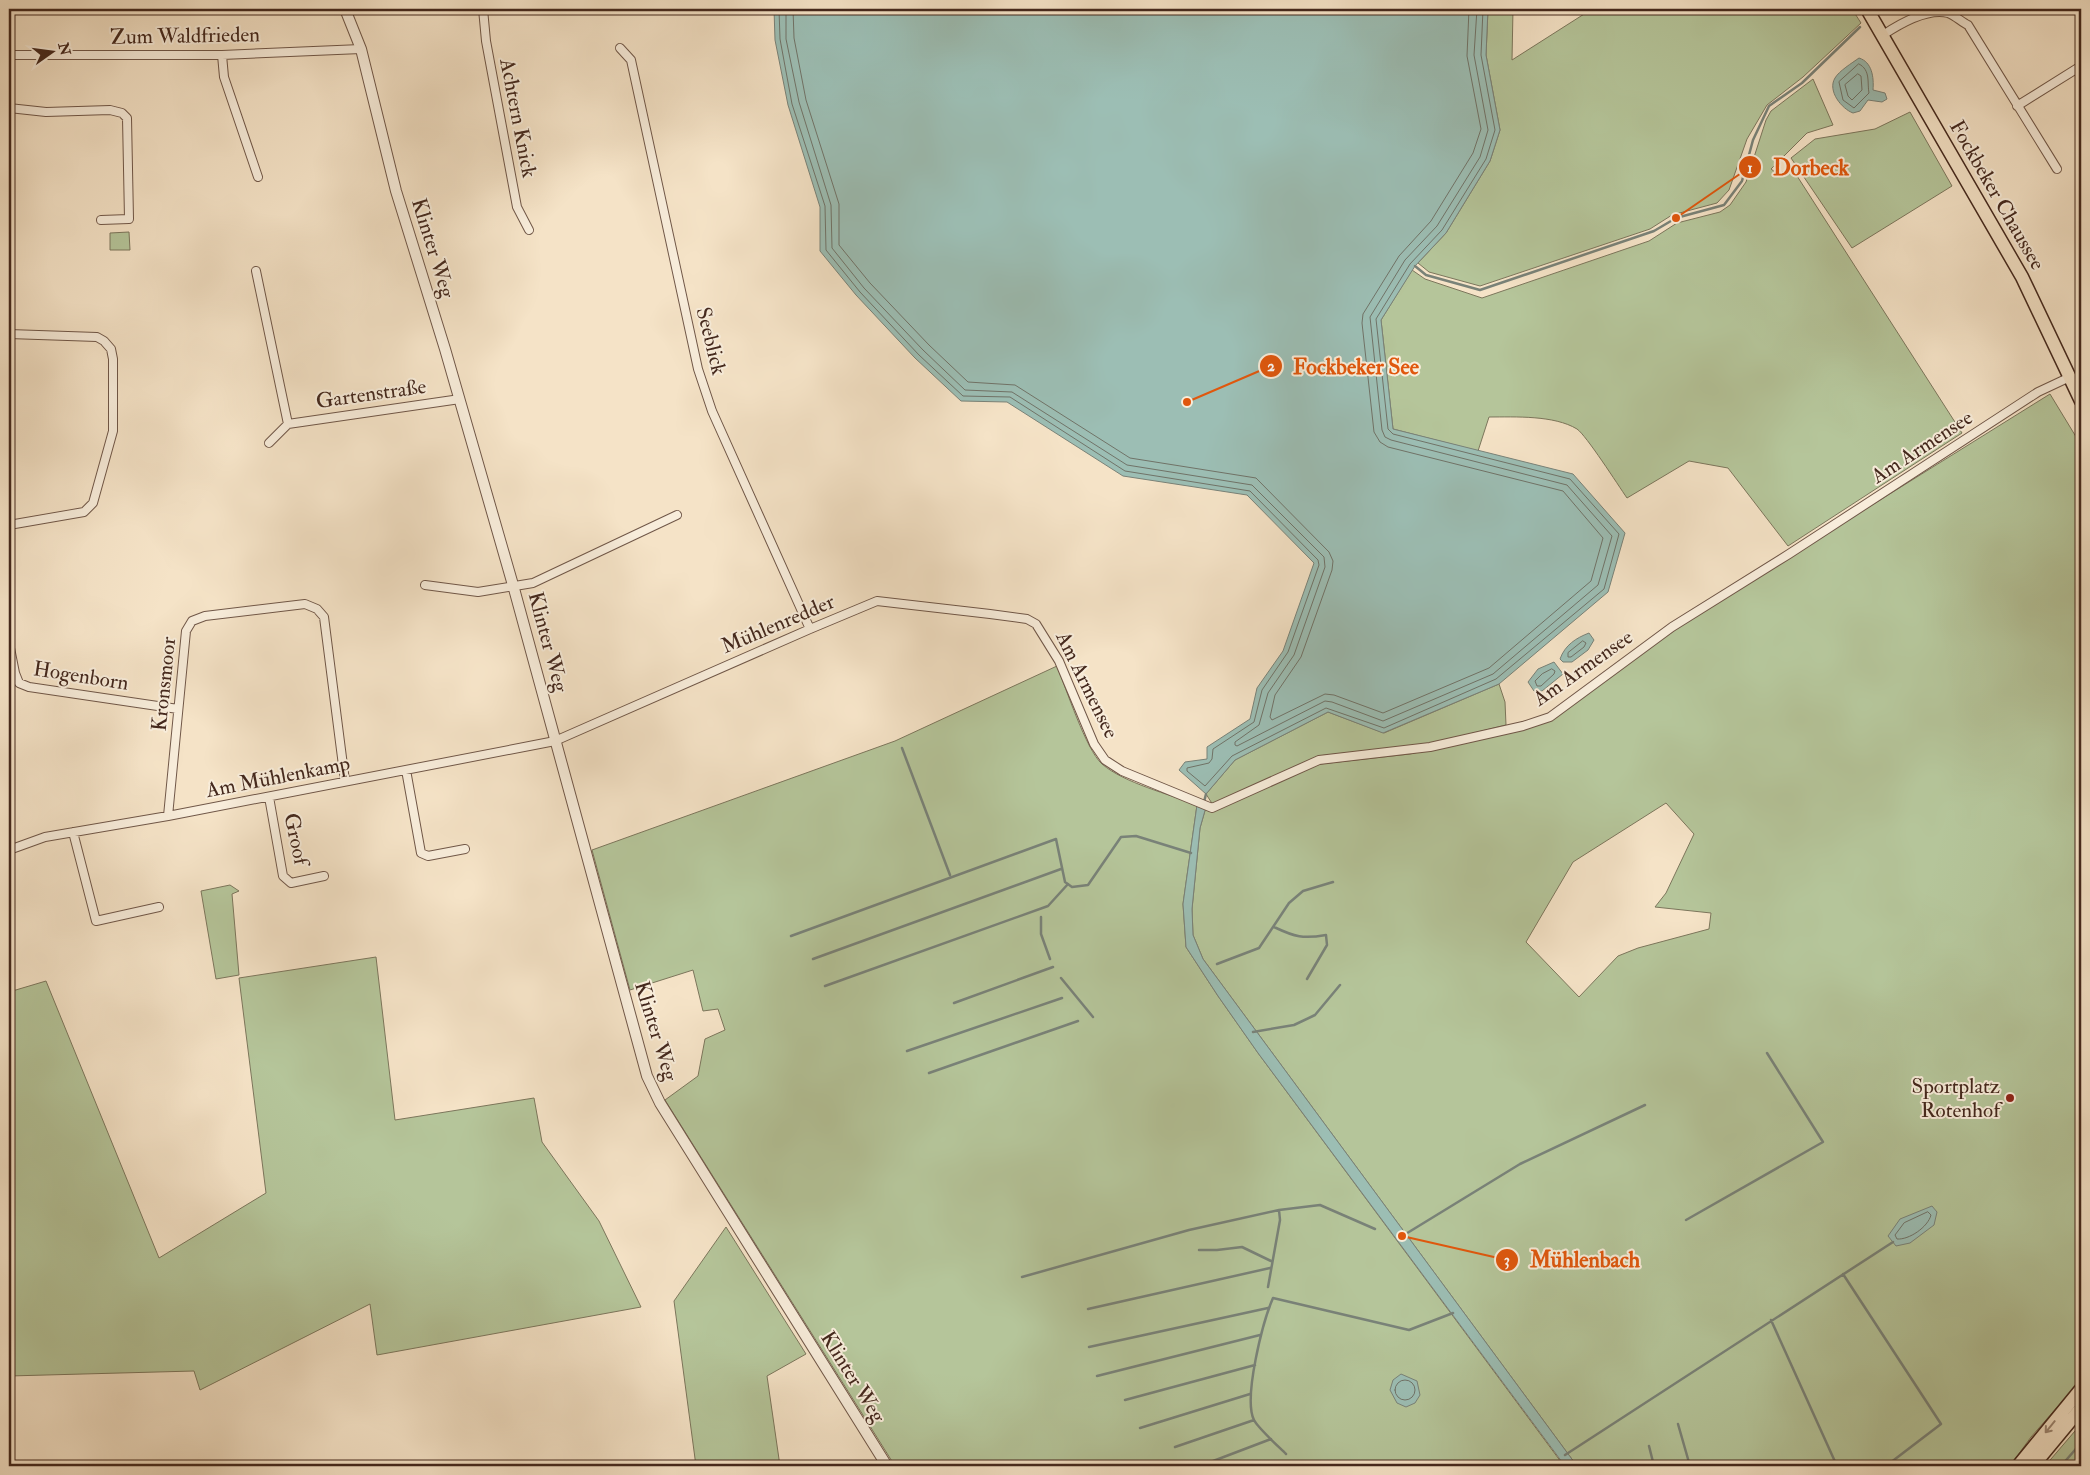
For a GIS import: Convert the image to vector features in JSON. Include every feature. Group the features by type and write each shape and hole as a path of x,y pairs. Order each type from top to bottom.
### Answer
{"main road":[{"name":"Fockbeker Chaussee","path":"1868,12 2022,277 2081,401"},
{"path":"2018,1466 2081,1389"},
{"path":"2033,1466 2081,1408"}],"street":[{"name":"Klinter Weg","path":"345,9 361,49 396,191 460,399 514,586 647,1076 660,1103 887,1466"},
{"name":"Achtern Knick","path":"483,9 486,41 517,207 529,230"},
{"path":"1882,36 1901,23 1927,14 1948,13 1968,25 2057,169"},
{"name":"Seeblick","path":"620,48 631,60 698,369 712,411 810,629"},
{"name":"Zum Waldfrieden","path":"9,55 222,54 361,49"},
{"path":"222,54 224,77 258,177"},
{"path":"2017,106 2081,66"},
{"path":"9,108 46,112 110,110 122,113 127,118 129,219 101,220"},
{"name":"Gartenstraße","path":"256,271 288,424"},
{"path":"9,334 97,337 111,348 113,360 113,431 93,504 84,512 9,525"},
{"name":"Am Armensee","path":"1027,620 1036,624 1059,661 1094,744 1105,760 1122,772 1212,808 1319,760 1430,747 1523,726 1550,717 1672,626 1789,554 2038,392 2070,377"},
{"name":"Gartenstraße","path":"268,443 288,424 460,399"},
{"name":"Klinter Weg","path":"514,586 533,583 677,516"},
{"path":"425,585 478,592 514,586"},
{"name":"Mühlenredder","path":"555,742 810,629 877,602 1027,620"},
{"name":"Kronsmoor","path":"168,816 186,632 192,621 205,616 305,604 317,609 324,617 345,781"},
{"name":"Hogenborn","path":"9,643 15,673 20,683 29,687 178,709"},
{"name":"Am Mühlenkamp","path":"9,850 45,837 168,816 555,742"},
{"path":"406,770 421,853 428,856 464,849"},
{"name":"Groof","path":"269,797 283,876 291,883 324,876"},
{"path":"73,832 96,921 159,908"}],"green space":[{"path":"1488,9 1513,9 1512,60 1592,9 1852,9 1861,23 1803,77 1767,105 1747,139 1729,190 1717,203 1672,215 1650,229 1480,286 1429,272 1418,263 1446,233 1490,161 1500,130 1486,55"},
{"path":"1813,79 1833,125 1807,133 1771,169 1779,175 1790,165 1962,433 1788,546 1728,468 1689,461 1627,498 1581,433 1568,424 1546,419 1489,417 1478,451 1393,429 1381,320 1412,270 1425,279 1482,298 1649,241 1677,223 1720,212 1730,205 1746,182 1766,120 1771,111"},
{"path":"1910,112 1952,186 1852,248 1791,158 1815,139 1875,129"},
{"path":"129,232 130,250 110,250 110,233"},
{"path":"2050,394 2081,445 2081,1380 2031,1437 2010,1466 1577,1466 1203,959 1193,935 1192,909 1200,828 1206,807 1320,764 1410,754 1551,720 1673,629","holes":["1666,803 1694,834 1666,893 1655,907 1711,913 1709,929 1638,948 1618,956 1579,997 1526,942 1573,862"]},
{"path":"1057,666 1083,733 1089,746 1102,764 1122,777 1147,788 1197,805 1183,904 1186,947 1258,1053 1564,1466 895,1466 665,1100 698,1076 705,1039 725,1030 718,1009 703,1011 693,970 630,990 592,850 895,741"},
{"path":"1499,684 1505,702 1506,725 1429,744 1318,756 1213,805 1206,794 1235,760 1328,712 1384,733"},
{"path":"230,885 239,891 232,894 239,975 216,979 201,891"},
{"path":"376,957 395,1120 534,1098 542,1142 599,1221 641,1307 377,1355 370,1304 200,1390 194,1371 9,1376 9,992 46,981 159,1258 266,1193 239,978"},
{"path":"726,1227 806,1354 767,1376 780,1466 696,1466 674,1301"},
{"path":"2081,1424 2081,1466 2045,1466"}],"water":[{"path":"774,9 1488,9 1486,55 1500,130 1490,161 1446,233 1415,266 1381,320 1393,429 1573,474 1625,533 1608,592 1499,684 1383,733 1328,712 1235,760 1206,794 1179,770 1185,762 1207,759 1207,747 1250,719 1257,688 1283,651 1314,563 1247,495 1123,476 1007,402 961,401 915,358 856,295 820,251 820,207 788,105 775,40"},
{"path":"1859,58 1869,66 1873,80 1873,90 1885,93 1887,99 1882,102 1868,100 1860,111 1853,113 1840,104 1834,94 1833,83 1839,73"},
{"path":"1589,633 1594,640 1588,650 1572,662 1563,662 1560,659 1572,643"},
{"path":"1554,662 1563,674 1542,691 1534,691 1528,682 1538,669"},
{"path":"1197,805 1206,807 1200,828 1192,909 1193,935 1203,959 1577,1466 1565,1466 1258,1053 1186,947 1183,904"},
{"path":"1932,1206 1937,1212 1934,1225 1910,1243 1896,1246 1888,1236 1900,1219"},
{"path":"1401,1374 1417,1381 1420,1395 1415,1403 1406,1407 1397,1403 1390,1390 1393,1380"}],"waterway":[{"path":"1884,13 1891,9"},
{"path":"1415,266 1426,275 1480,290 1654,231 1676,218 1724,205 1742,181 1753,140 1769,106 1802,83 1860,27"},
{"path":"902,748 950,875"},
{"path":"1204,802 1206,794"},
{"path":"791,936 1056,839 1065,882 1072,887 1088,885 1121,837 1136,836 1191,853"},
{"path":"813,959 1061,869"},
{"path":"1217,964 1259,948 1289,903 1303,891 1333,882"},
{"path":"825,986 1048,906 1068,884"},
{"path":"1041,917 1041,934 1050,959"},
{"path":"1274,927 1299,936 1326,935 1327,945 1307,979"},
{"path":"954,1003 1053,967"},
{"path":"1061,978 1093,1017"},
{"path":"1253,1032 1294,1025 1315,1015 1340,985"},
{"path":"907,1051 1062,998"},
{"path":"929,1073 1078,1021"},
{"path":"1686,1220 1823,1142 1767,1053"},
{"path":"1404,1235 1520,1164 1645,1105"},
{"path":"1022,1277 1189,1230 1279,1210 1320,1205 1375,1229"},
{"path":"1268,1287 1280,1220 1279,1210"},
{"path":"1565,1455 1893,1242"},
{"path":"1199,1250 1242,1247 1271,1261"},
{"path":"1088,1309 1270,1268"},
{"path":"1843,1274 1941,1424 1886,1466"},
{"path":"1286,1454 1256,1423 1251,1409 1256,1359 1264,1324 1273,1298 1409,1330 1453,1313"},
{"path":"1089,1347 1268,1308"},
{"path":"1771,1320 1837,1466"},
{"path":"1097,1376 1260,1335"},
{"path":"1125,1400 1255,1365"},
{"path":"1140,1428 1250,1394"},
{"path":"1175,1447 1254,1420"},
{"path":"1678,1424 1690,1466"},
{"path":"1200,1466 1271,1439"},
{"path":"2061,1466 2081,1443"},
{"path":"1649,1446 1654,1466"}],"place":[{"name":"Dorbeck","path":"1676,218"},
{"name":"Fockbeker See","path":"1187,402"},
{"name":"Sportplatz Rotenhof","path":"2010,1098"},
{"name":"Mühlenbach","path":"1402,1236"}]}
